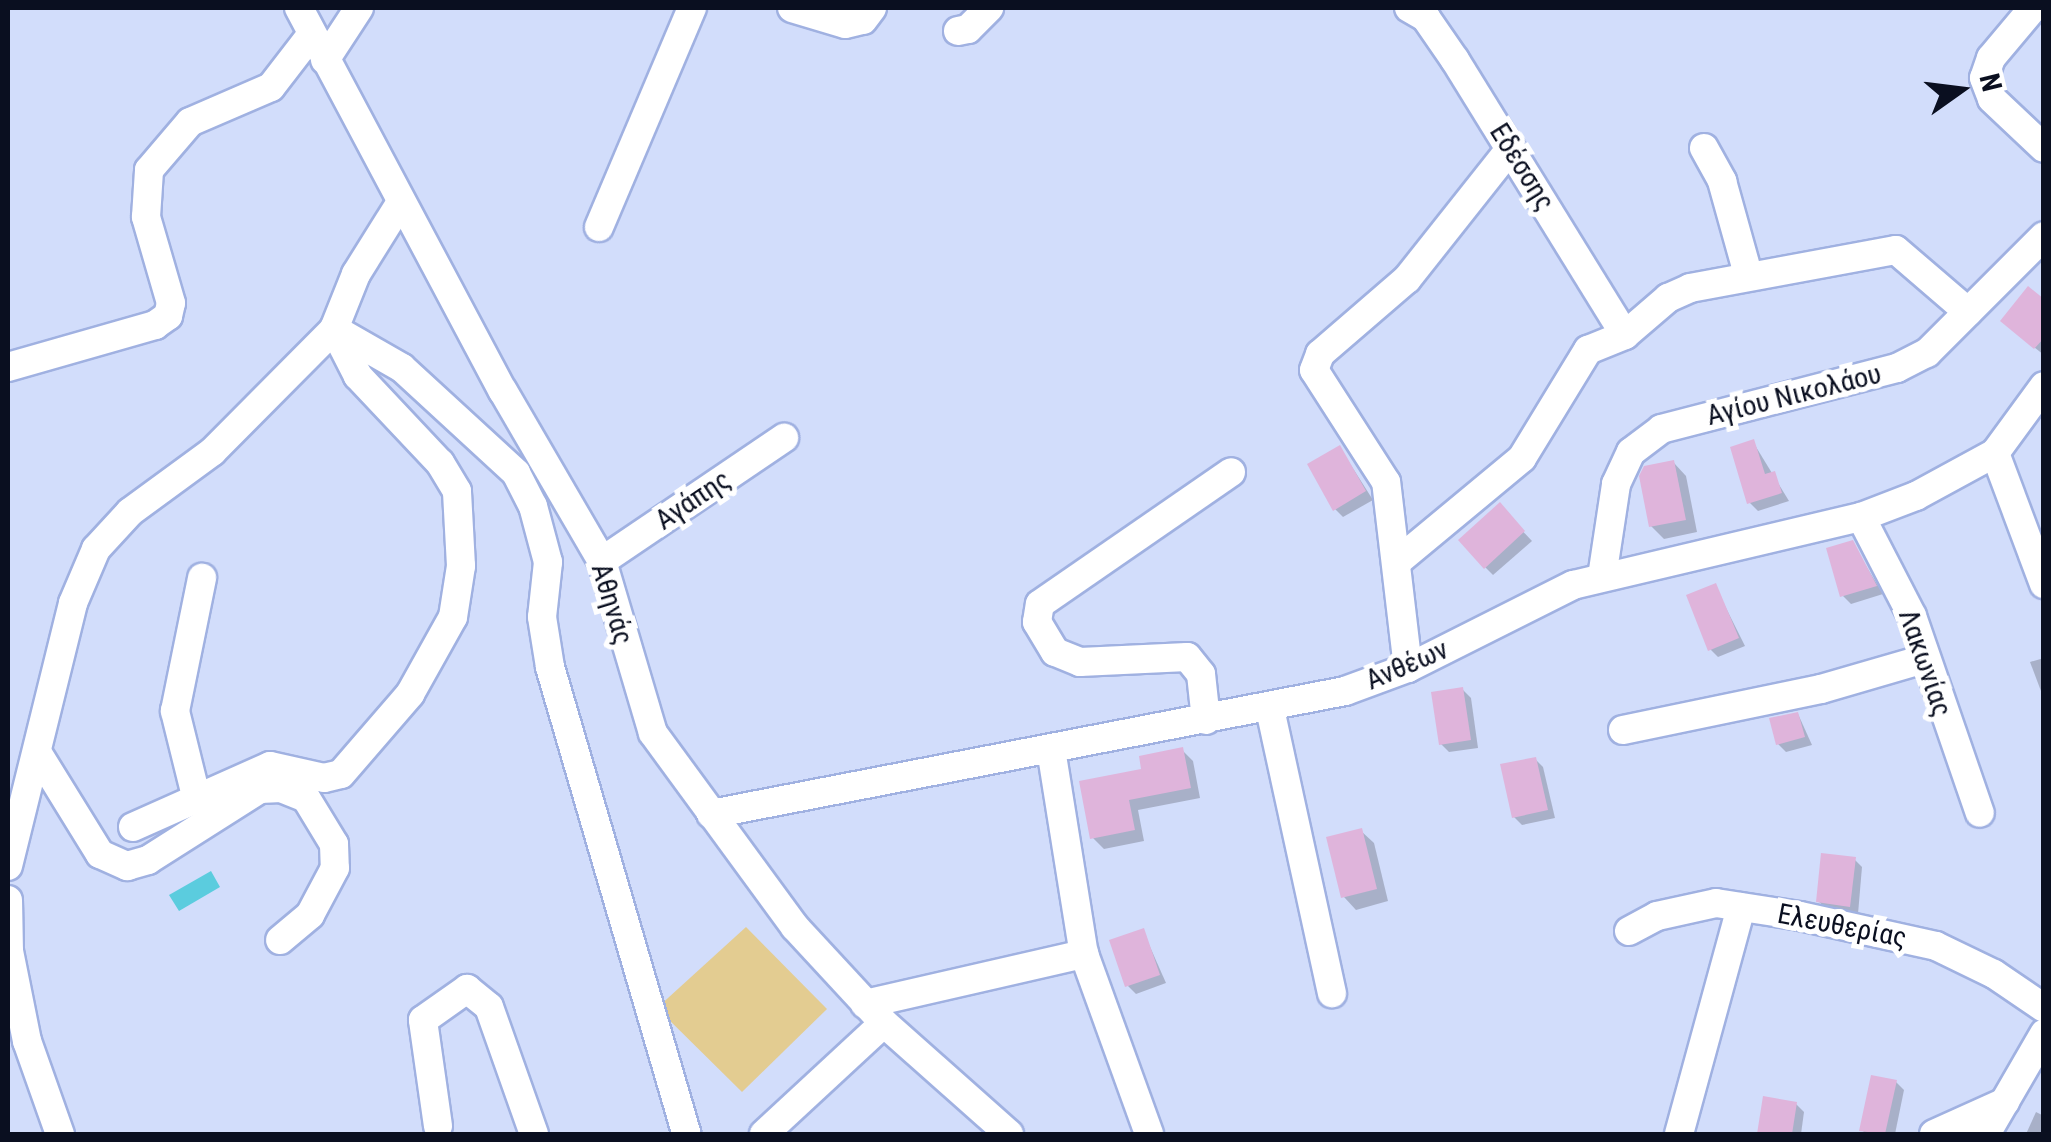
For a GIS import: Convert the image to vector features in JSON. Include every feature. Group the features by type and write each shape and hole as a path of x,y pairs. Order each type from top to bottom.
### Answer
{"street":[{"name":"Αθηνάς","path":"298,8 602,562 653,733 795,927 874,1013 1010,1134"},
{"path":"325,60 358,8"},
{"path":"599,226 692,8"},
{"path":"792,8 846,24 863,20 872,8"},
{"path":"958,31 968,29 989,8"},
{"name":"Εδέσσης","path":"1410,8 1426,18 1625,335"},
{"path":"2034,8 1991,58 1984,78 1992,99 2044,148"},
{"path":"8,368 154,325 168,316 171,303 146,217 150,170 190,122 271,88 311,35"},
{"path":"1408,668 1386,482 1314,370 1320,354 1407,279 1511,148"},
{"path":"1704,148 1722,181 1748,274"},
{"path":"8,866 73,604 96,549 130,512 212,452 334,329 356,274 402,202"},
{"name":"Αγίου Νικολάου","path":"1602,578 1616,484 1631,452 1660,429 1896,368 1928,353 2039,249"},
{"path":"1398,561 1522,458 1588,350 1625,335 1668,298 1748,274 1896,250 1968,312"},
{"path":"133,827 270,766 324,778 342,774 410,694 453,616 461,566 456,491 440,463 358,376 334,329"},
{"path":"334,329 402,368 516,473 533,506 548,562 542,617 550,667 687,1134"},
{"name":"Ανθέων","path":"711,814 1270,709 1408,668 1572,585 1861,517 1966,474 1995,453 2044,386"},
{"name":"Αγάπης","path":"602,562 784,438"},
{"path":"1995,453 2044,584"},
{"path":"1206,720 1201,674 1187,657 1080,662 1054,652 1037,622 1040,604 1231,472"},
{"name":"Λακωνίας","path":"1861,517 1912,616 1980,813"},
{"path":"196,796 175,710 202,578"},
{"path":"1623,730 1821,688 1924,659"},
{"path":"1270,709 1332,993"},
{"path":"1050,748 1084,954 1149,1134"},
{"path":"37,752 100,854 127,866 148,860 260,790 281,788 306,798 334,844 335,868 310,915 280,940"},
{"path":"8,900 9,952 27,1041 60,1134"},
{"name":"Ελευθερίας","path":"1629,932 1657,916 1716,902 1936,946 1994,974 2044,1008"},
{"path":"1679,1134 1741,907"},
{"path":"764,1134 874,1013 1084,954"},
{"path":"438,1126 422,1020 467,989 489,1007 534,1134"},
{"path":"1986,1134 2044,1034"},
{"path":"1934,1134 2005,1102"}],"shaded area":[{"path":"746,927 827,1009 742,1092 657,1008"}],"water":[{"path":"211,871 220,887 179,911 169,895"}],"building":[{"path":"2028,286 2044,299 2044,338 2034,349 2000,321"},
{"path":"1754,439 1765,474 1775,471 1782,493 1747,504 1730,447"},
{"path":"1340,445 1366,491 1333,511 1307,464"},
{"path":"1674,460 1686,520 1649,527 1639,476 1644,466"},
{"path":"1500,502 1525,531 1484,569 1458,540"},
{"path":"1853,540 1877,586 1840,597 1826,548"},
{"path":"1716,583 1739,638 1708,651 1686,595"},
{"path":"1463,687 1471,740 1439,745 1431,692"},
{"path":"1798,712 1805,737 1776,745 1769,718"},
{"path":"1183,747 1191,788 1129,800 1135,830 1090,839 1079,781 1141,769 1139,756"},
{"path":"1536,757 1548,810 1512,818 1500,764"},
{"path":"1362,828 1377,889 1341,898 1326,837"},
{"path":"1821,853 1856,857 1850,907 1816,902"},
{"path":"1144,928 1160,975 1125,987 1109,940"},
{"path":"1871,1075 1897,1080 1885,1134 1859,1131"},
{"path":"1763,1096 1797,1102 1792,1134 1757,1134"}]}
